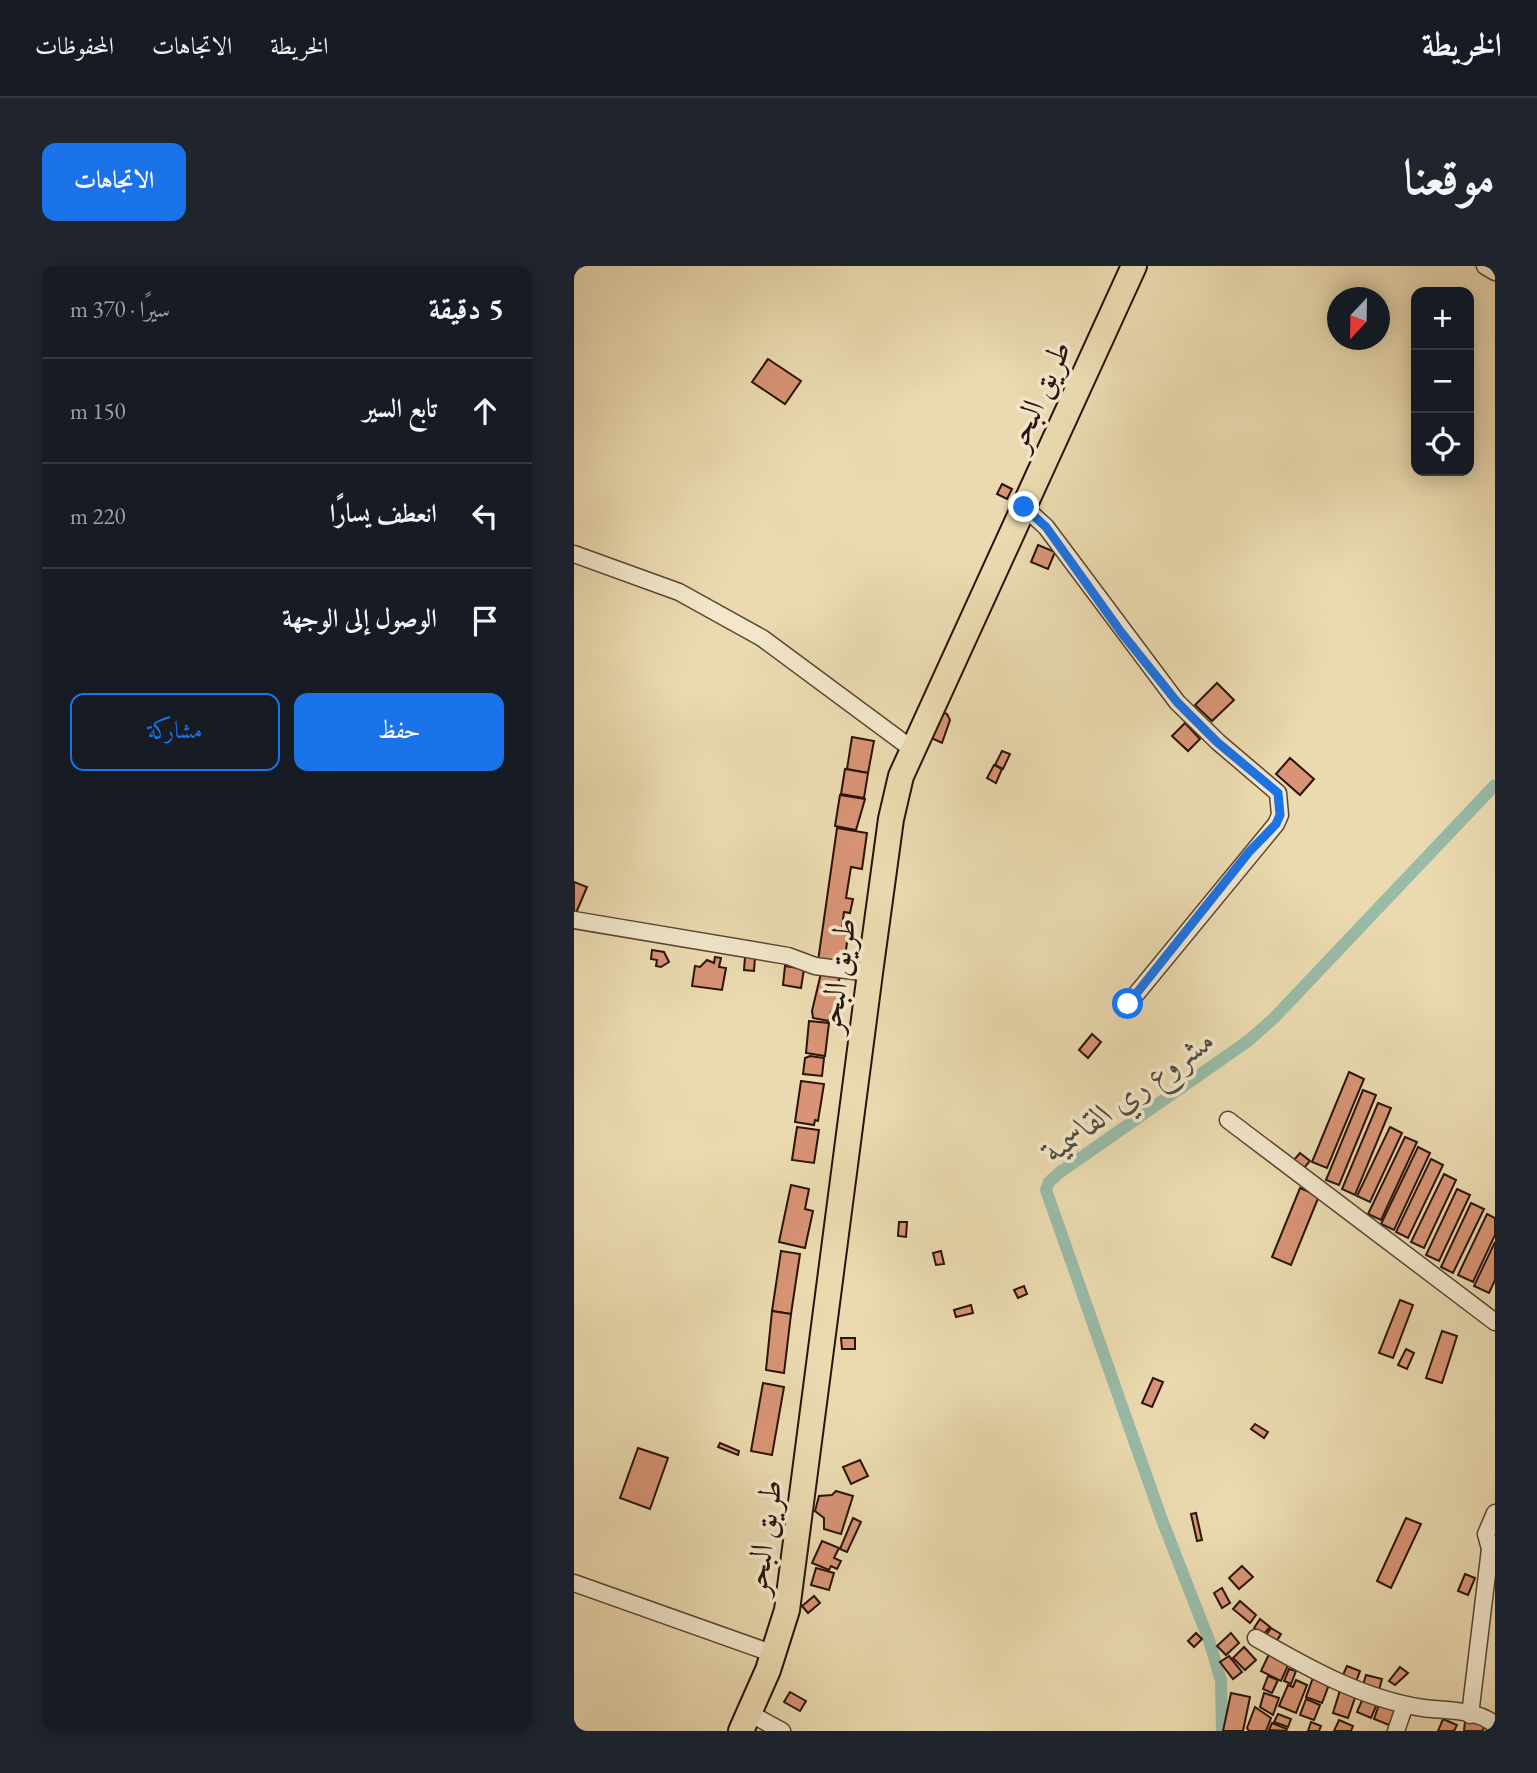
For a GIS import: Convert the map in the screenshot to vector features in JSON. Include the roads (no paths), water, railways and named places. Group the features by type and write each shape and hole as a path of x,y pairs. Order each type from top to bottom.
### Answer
{"highway":[{"name":"طريق البحر","path":"746,1722 781,1634 790,1583 891,819 901,776 1134,266"}],"street":[{"path":"1485,266 1495,272"},
{"path":"1024,507 1046,527 1121,632 1177,702 1217,742 1278,793 1280,815 1276,824 1249,852 1128,1004"},
{"path":"574,554 679,592 762,638 912,748"},
{"path":"574,920 788,956 815,966 870,973"},
{"path":"1228,1120 1495,1322"},
{"path":"1470,1715 1495,1513"},
{"path":"574,1584 774,1654"},
{"path":"1256,1639 1339,1683 1405,1705 1486,1717 1495,1725"},
{"path":"1396,1731 1405,1705"},
{"path":"746,1722 782,1731"}],"waterway":[{"name":"مشروع ري القاسمية","path":"1222,1731 1221,1681 1210,1643 1162,1520 1046,1190 1049,1182 1059,1173 1248,1041 1274,1018 1495,785"}]}
